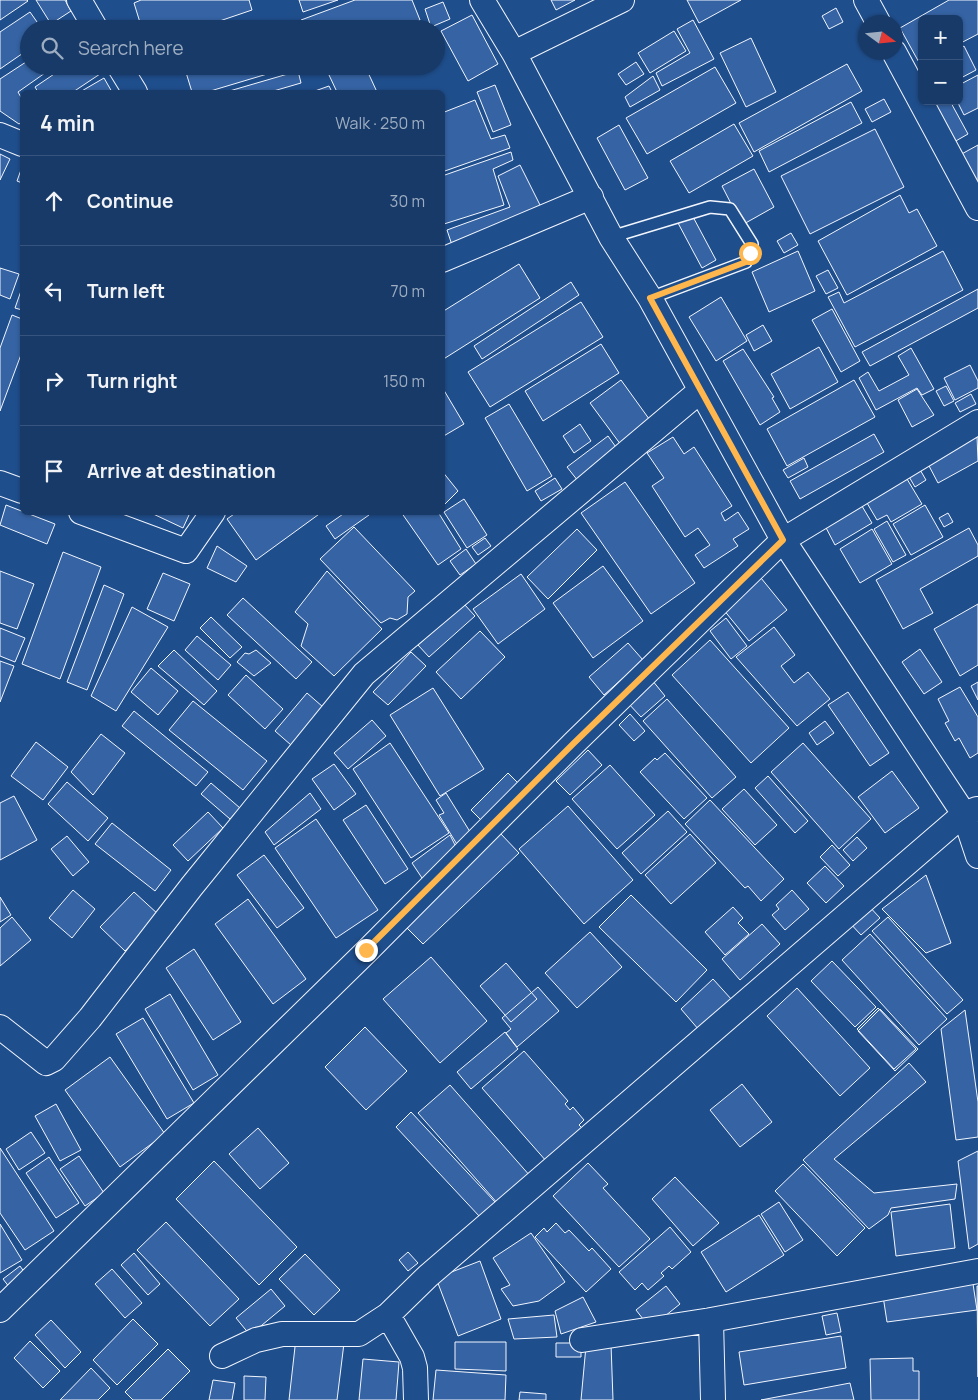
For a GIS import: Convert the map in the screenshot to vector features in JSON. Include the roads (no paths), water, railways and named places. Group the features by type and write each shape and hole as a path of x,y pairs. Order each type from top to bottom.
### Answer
{"street":[{"path":"79,0 91,20"},
{"path":"482,0 514,53 611,237 650,298 783,540 971,811 978,856"},
{"path":"514,53 622,0"},
{"path":"866,0 874,15"},
{"path":"898,60 978,208"},
{"path":"124,75 133,90"},
{"path":"0,135 20,143"},
{"path":"445,259 591,196"},
{"path":"0,1027 46,1063 54,1059 90,1018 181,900 364,674 700,391"},
{"path":"0,1310 353,964 574,743 783,540 978,422"},
{"path":"0,483 20,490"},
{"path":"89,515 186,551 211,515"},
{"path":"222,1356 256,1340 282,1334 360,1334 388,1315 428,1276 971,811"},
{"path":"582,1340 712,1320 978,1271"},
{"path":"388,1315 412,1357 416,1368 416,1400"},
{"path":"712,1320 714,1400"}],"lane":[{"path":"611,237 710,207 730,210 752,244 746,262 650,298"}]}
